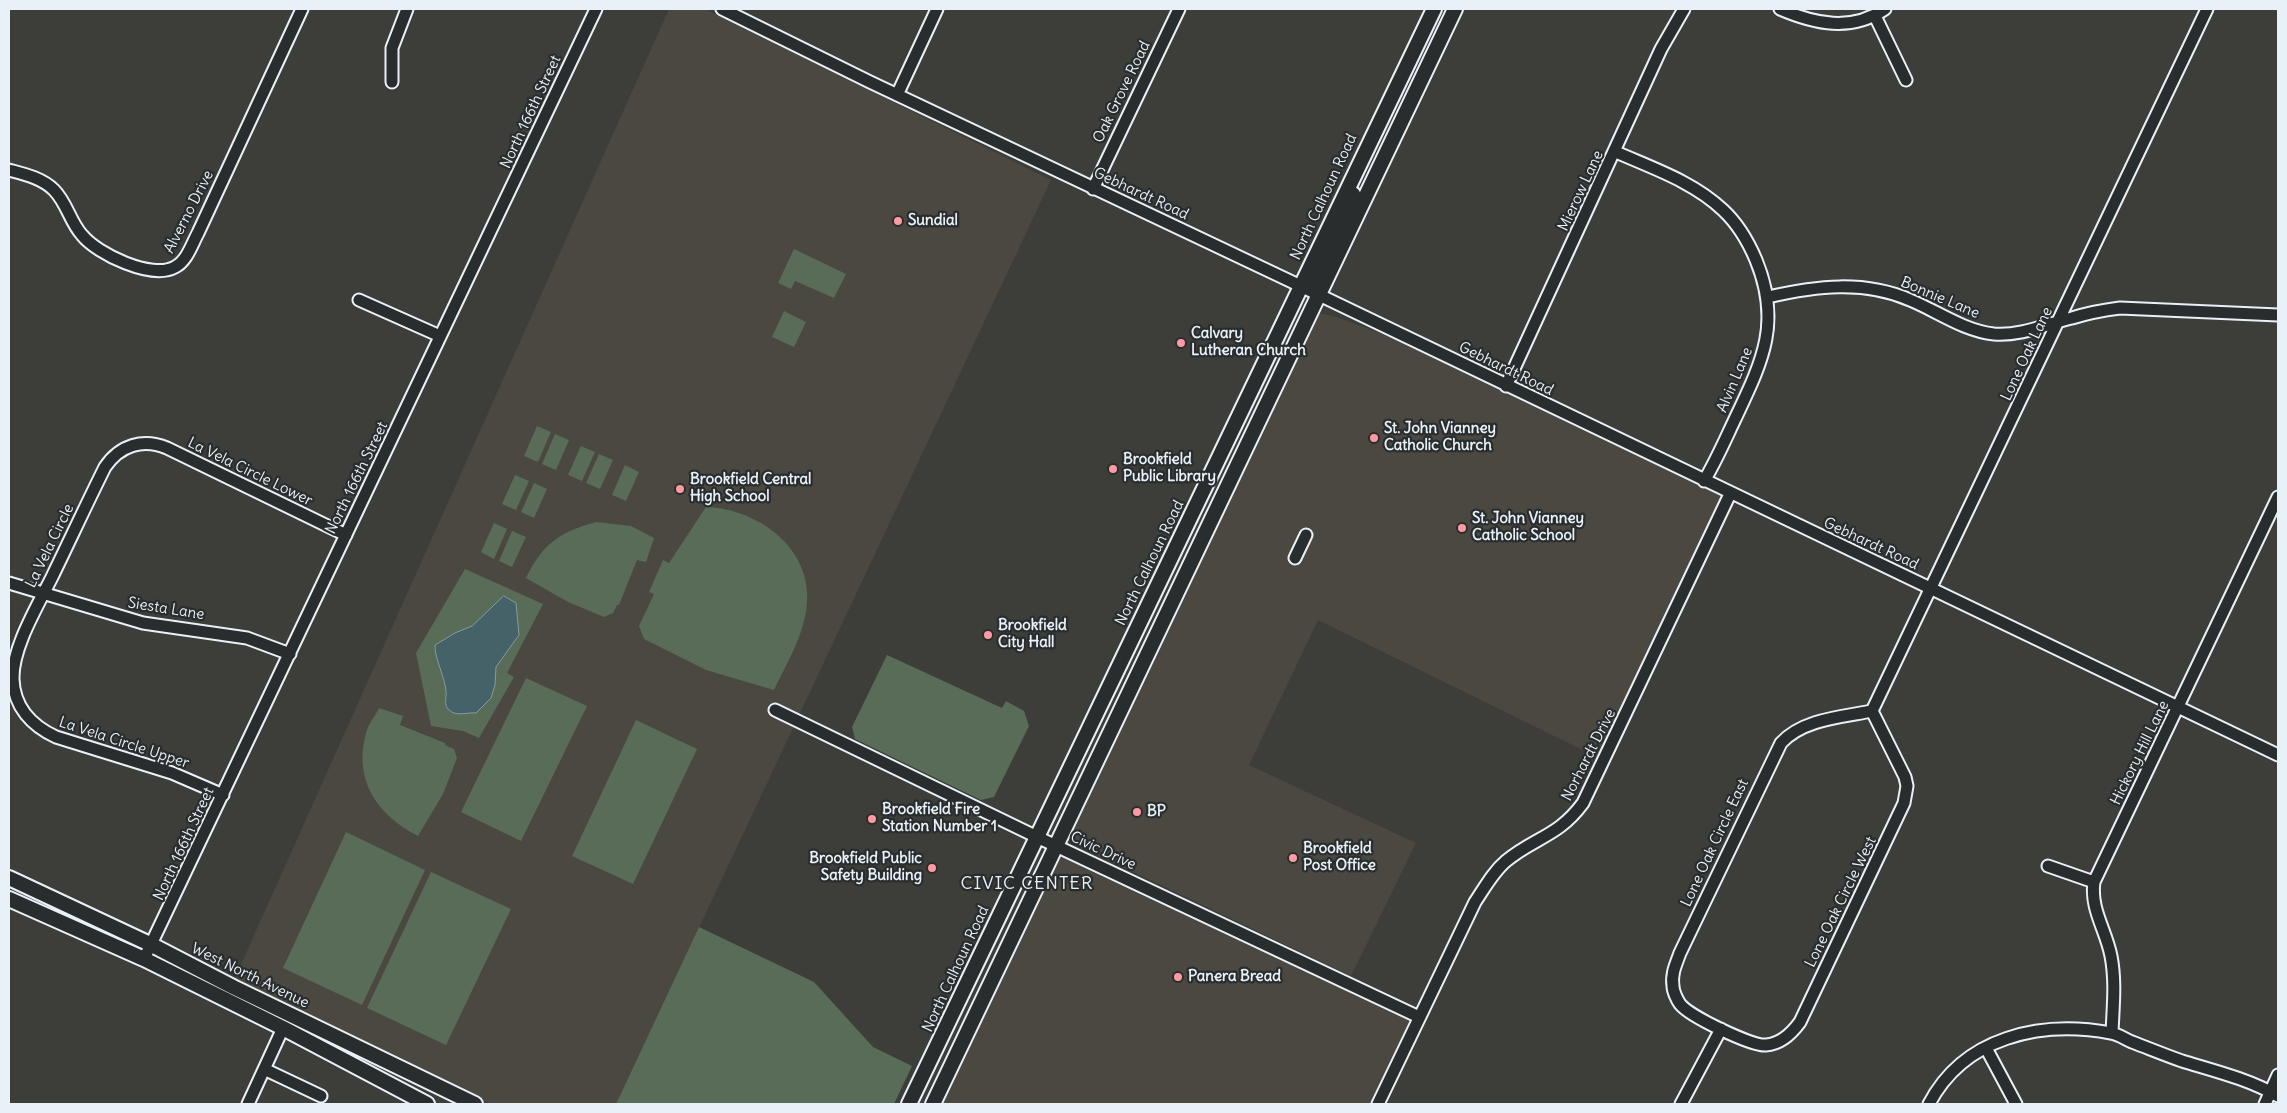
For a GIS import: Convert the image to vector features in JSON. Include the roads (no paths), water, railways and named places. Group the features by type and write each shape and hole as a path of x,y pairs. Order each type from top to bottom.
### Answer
{"main road":[{"name":"North Calhoun Road","path":"909,1104 1434,9"},
{"path":"933,1104 1455,9"},
{"path":"1318,295 1312,285 1345,216 1366,148"},
{"path":"1266,406 1271,374 1305,300 1306,292 1301,286"},
{"name":"West North Avenue","path":"9,878 152,945 233,987 475,1104"},
{"path":"9,899 144,959 283,1028 428,1104"}],"street":[{"name":"Alverno Drive","path":"9,170 38,180 54,189 62,199 82,236 94,246 149,271 168,270 175,267 183,262 198,233 302,9"},
{"path":"392,82 392,48 407,9"},
{"name":"North 166th Street","path":"144,959 596,9"},
{"name":"Gebhardt Road","path":"722,9 897,95 1301,286 1730,494 2278,755"},
{"path":"897,95 936,9"},
{"name":"Oak Grove Road","path":"1093,188 1179,9"},
{"name":"Mierow Lane","path":"1506,386 1616,152 1661,49 1684,9"},
{"path":"1780,9 1805,19 1833,24 1849,23 1875,16 1885,9"},
{"name":"Lone Oak Lane","path":"1872,711 2207,9"},
{"path":"1875,16 1906,80"},
{"name":"Alvin Lane","path":"1616,152 1694,189 1722,209 1744,235 1752,249 1768,297 1767,333 1760,365 1704,481"},
{"name":"Bonnie Lane","path":"1768,297 1827,287 1863,286 1909,299 1979,331 2007,334 2104,310 2120,308 2278,315"},
{"path":"359,300 440,336"},
{"name":"La Vela Circle Lower","path":"139,442 158,444 167,448 346,535"},
{"name":"La Vela Circle","path":"22,709 15,693 13,668 18,651 43,594 105,467 120,452 139,442"},
{"name":"Norhardt Drive","path":"1378,1104 1475,902 1491,877 1506,861 1564,825 1583,802 1730,494"},
{"name":"Hickory Hill Lane","path":"2112,1033 2113,967 2111,954 2095,908 2094,882 2179,708 2278,497"},
{"path":"1295,558 1306,535"},
{"name":"Siesta Lane","path":"9,583 142,623 247,638 290,654"},
{"name":"La Vela Circle Upper","path":"22,709 36,725 56,738 172,773 223,795"},
{"name":"Civic Drive","path":"775,710 1037,837 1419,1017"},
{"name":"Lone Oak Circle East","path":"1721,1029 1680,1004 1673,988 1673,972 1757,790 1777,751 1789,735 1812,724 1872,711"},
{"name":"Lone Oak Circle West","path":"1721,1029 1752,1043 1766,1045 1780,1042 1794,1031 1898,817 1906,795 1905,777 1872,711"},
{"path":"2048,866 2094,882"},
{"path":"248,1104 283,1028"},
{"path":"1681,1104 1721,1029"},
{"path":"1929,1104 1950,1072 1973,1055 2004,1038 2061,1029 2112,1033 2160,1052 2243,1080 2275,1094"},
{"path":"1986,1048 2016,1104"},
{"path":"264,1070 321,1096"},
{"path":"2265,1104 2275,1094 2278,1075"}],"water":[{"path":"504,596 516,603 519,635 496,667 495,685 491,698 476,713 459,714 452,712 446,706 445,686 435,645 455,633 472,626"}],"place":[{"name":"Sundial","path":"898,221"},
{"name":"Calvary Lutheran Church","path":"1181,343"},
{"name":"St. John Vianney Catholic Church","path":"1374,438"},
{"name":"Brookfield Public Library","path":"1113,469"},
{"name":"Brookfield Central High School","path":"680,489"},
{"name":"St. John Vianney Catholic School","path":"1462,528"},
{"name":"Brookfield City Hall","path":"988,635"},
{"name":"BP","path":"1137,812"},
{"name":"Brookfield Fire Station Number 1","path":"872,819"},
{"name":"Brookfield Post Office","path":"1293,858"},
{"name":"Brookfield Public Safety Building","path":"932,868"},
{"name":"Panera Bread","path":"1178,977"}],"district":[{"name":"CIVIC CENTER","path":"1027,884"}]}
